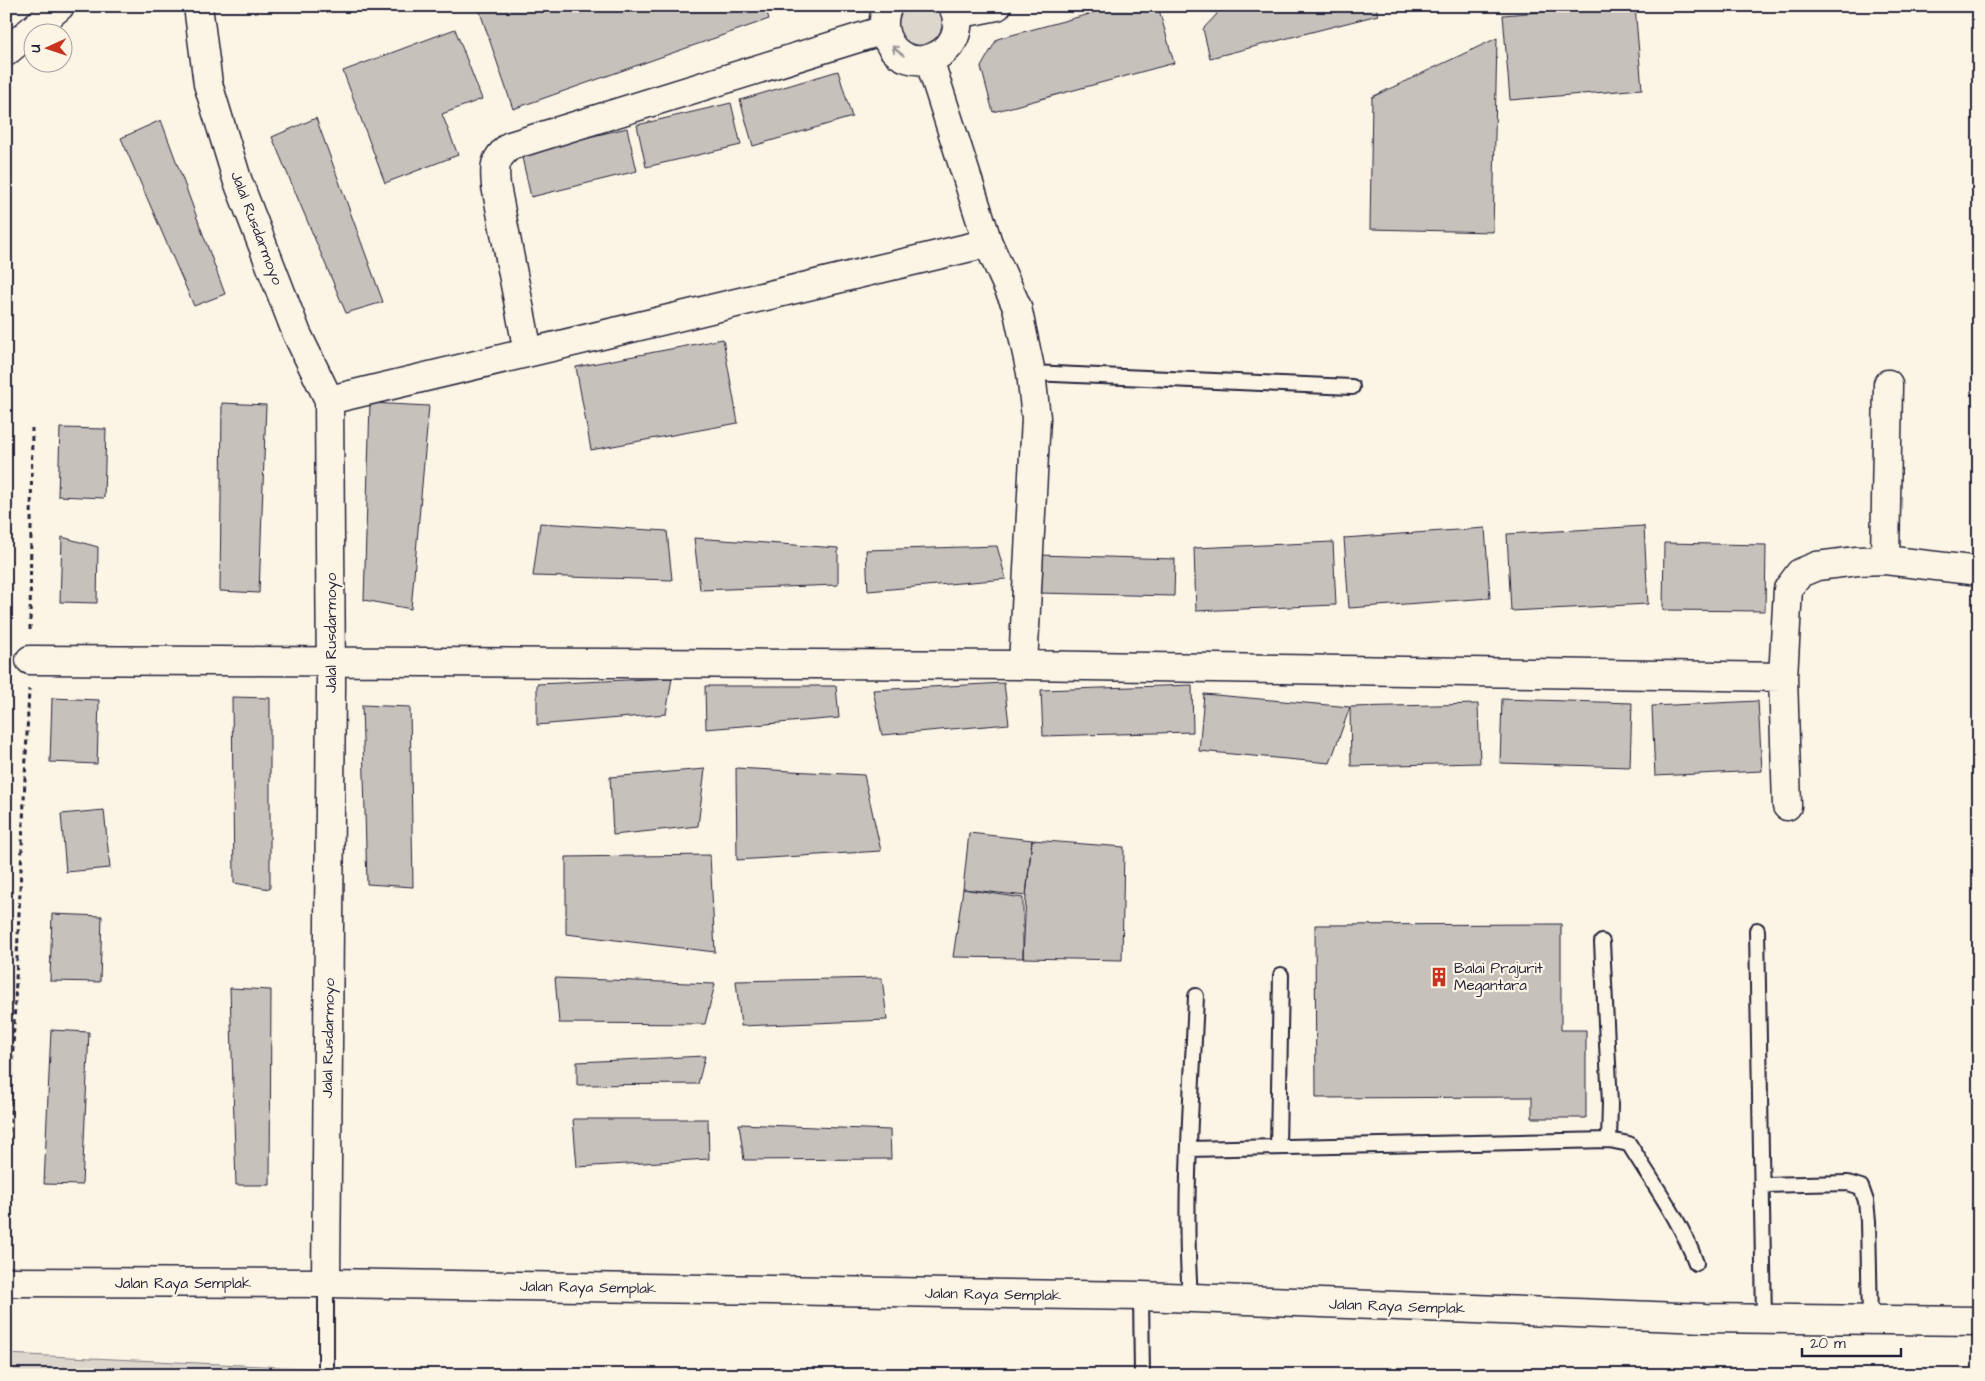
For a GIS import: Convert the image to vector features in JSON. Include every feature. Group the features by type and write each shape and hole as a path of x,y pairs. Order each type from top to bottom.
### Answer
{"street":[{"path":"6,52 60,6"},
{"path":"528,352 494,168 497,159 510,146 886,18 888,41 895,51 917,61 928,60 942,54 952,42 958,28 955,10 997,6"},
{"name":"Jalal Rusdarmoyo","path":"198,10 208,84 237,179 298,334 329,400 331,440 326,1283"},
{"path":"928,60 988,243 1018,307 1031,373 1036,418 1022,665"},
{"path":"329,400 988,243"},
{"path":"1885,560 1888,384"},
{"path":"1787,806 1783,677 1788,590 1800,573 1817,566 1856,561 1885,560 1979,571"},
{"path":"30,660 1022,665 1783,677"},
{"name":"Jalan Raya Semplak","path":"6,1282 326,1283 1141,1296 1705,1318 1979,1321"}],"lane":[{"path":"1031,373 1352,386"},
{"path":"1757,930 1764,1318"},
{"path":"1602,942 1610,1104 1609,1140"},
{"path":"1278,1147 1282,975"},
{"path":"1190,1297 1187,1253 1196,996"},
{"path":"1190,1149 1609,1140 1629,1144 1671,1212 1690,1246 1696,1263"},
{"path":"1762,1186 1848,1183 1862,1187 1866,1201 1868,1221 1870,1320"},
{"path":"326,1283 326,1375"},
{"path":"1141,1296 1142,1375"}],"path":[{"path":"6,1204 30,660 32,428"}],"shaded area":[{"path":"897,6 942,6 946,16 942,34 936,41 928,45 919,46 909,43 898,35"},
{"path":"6,1354 454,1375 6,1375"}],"building":[{"path":"478,6 765,6 769,19 513,109"},
{"path":"1119,6 1158,6 1174,63 993,112 981,67 997,39"},
{"path":"1212,6 1376,6 1378,15 1210,58 1203,29 1217,14"},
{"path":"1612,6 1635,6 1642,89 1510,100 1503,15"},
{"path":"455,29 482,99 442,114 458,155 385,183 343,71"},
{"path":"1497,38 1493,232 1370,229 1372,97"},
{"path":"838,71 852,117 753,146 740,100"},
{"path":"731,103 741,145 646,167 637,125"},
{"path":"316,118 383,302 346,313 272,137"},
{"path":"161,120 225,294 194,306 121,138"},
{"path":"627,128 637,171 531,197 521,153"},
{"path":"723,339 738,423 591,450 576,367"},
{"path":"222,403 266,405 259,593 220,591"},
{"path":"370,403 429,406 411,609 364,600"},
{"path":"60,428 106,429 104,498 58,496"},
{"path":"540,523 667,531 672,580 533,576"},
{"path":"1644,526 1648,604 1511,611 1507,534"},
{"path":"1485,528 1490,598 1349,608 1344,538"},
{"path":"62,537 98,547 97,603 60,602"},
{"path":"694,538 838,548 838,585 700,590"},
{"path":"1333,542 1336,605 1196,611 1194,548"},
{"path":"1664,543 1766,545 1765,611 1663,610"},
{"path":"997,546 1006,579 868,591 866,550"},
{"path":"1038,555 1175,559 1174,596 1037,593"},
{"path":"672,678 666,714 537,725 537,684"},
{"path":"1004,683 1009,724 882,735 873,690"},
{"path":"1192,685 1193,732 1043,736 1041,690"},
{"path":"705,686 836,686 839,718 706,729"},
{"path":"1204,694 1350,707 1330,763 1199,751"},
{"path":"232,697 270,698 270,889 234,883"},
{"path":"52,698 99,700 97,764 50,762"},
{"path":"1502,699 1632,703 1630,767 1500,763"},
{"path":"1758,701 1762,771 1655,776 1652,706"},
{"path":"1478,704 1480,763 1351,766 1350,707"},
{"path":"362,705 410,707 413,887 367,884"},
{"path":"736,768 864,775 881,851 737,860"},
{"path":"705,769 698,826 613,835 610,777"},
{"path":"104,810 110,868 66,872 61,814"},
{"path":"969,833 1032,840 1026,896 963,889"},
{"path":"1032,840 1124,847 1122,960 1023,958 1026,896"},
{"path":"710,855 715,952 566,934 566,857"},
{"path":"963,889 1023,898 1023,958 953,957"},
{"path":"52,914 102,916 100,982 50,981"},
{"name":"Balai Prajurit Megantara","path":"1561,924 1561,1030 1586,1030 1586,1118 1532,1118 1532,1097 1316,1098 1315,925"},
{"path":"555,978 715,984 705,1024 559,1023"},
{"path":"882,978 887,1020 741,1026 736,981"},
{"path":"230,988 271,990 270,1185 236,1185"},
{"path":"51,1030 89,1032 82,1185 44,1184"},
{"path":"705,1056 698,1084 577,1085 577,1062"},
{"path":"573,1119 708,1119 709,1159 577,1167"},
{"path":"739,1124 890,1130 891,1159 744,1160"}],"place":[{"name":"Balai Prajurit Megantara","path":"1439,977"}]}
